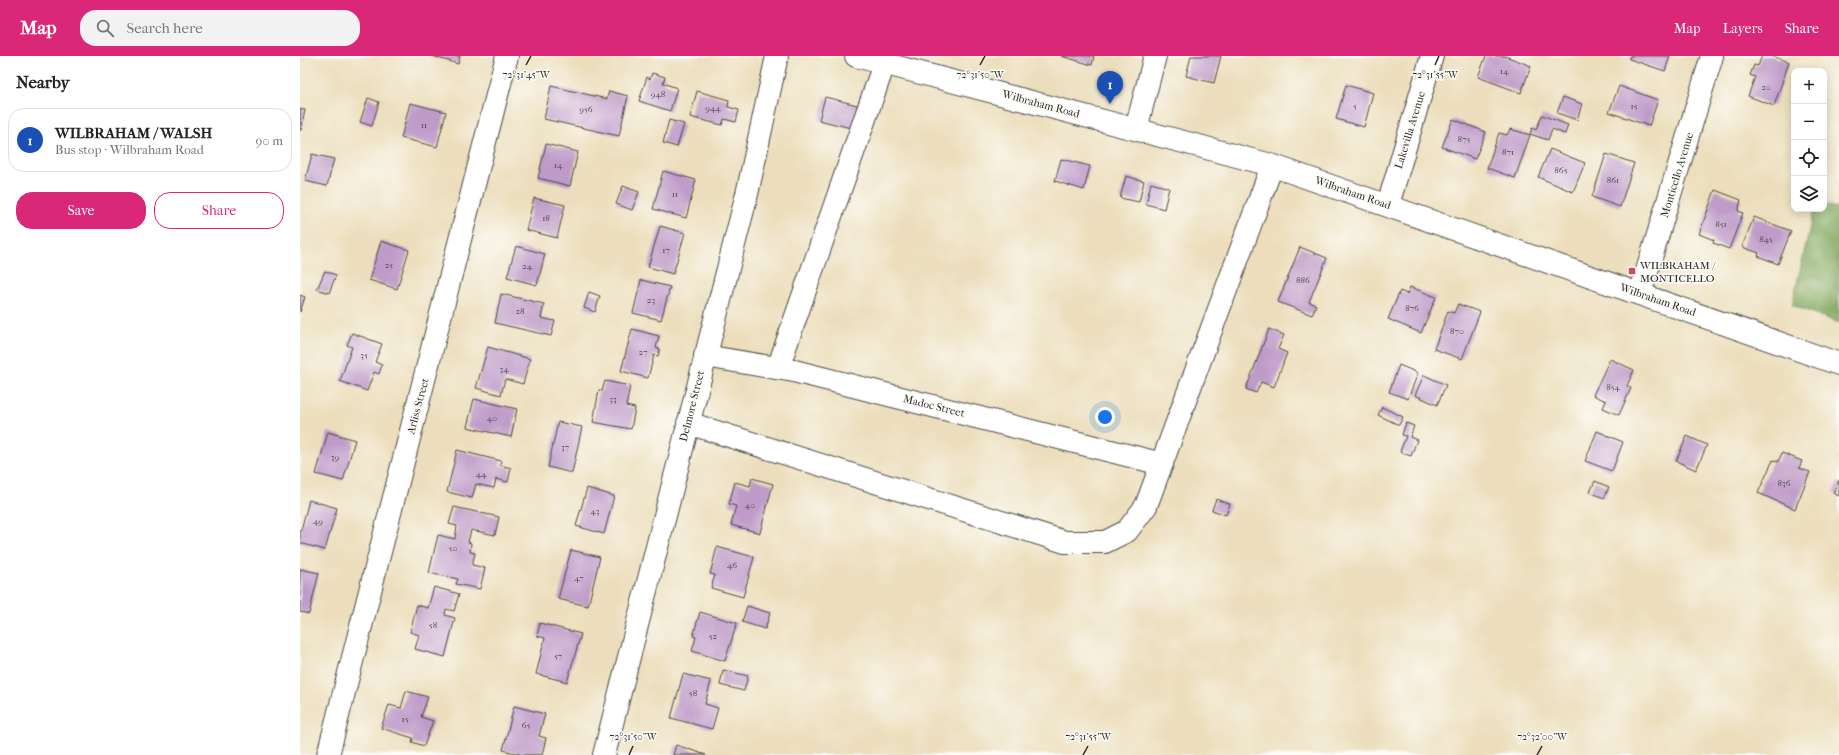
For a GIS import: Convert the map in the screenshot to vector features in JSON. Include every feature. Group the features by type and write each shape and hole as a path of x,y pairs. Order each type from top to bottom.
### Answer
{"street":[{"name":"Arliss Street","path":"328,755 508,56"},
{"name":"Delmore Street","path":"604,755 747,194 777,56"},
{"name":"Wilbraham Road","path":"856,56 1272,166 1388,205 1839,364"},
{"path":"1136,129 1155,56"},
{"name":"Lakevilla Avenue","path":"1388,205 1432,56"},
{"name":"Monticello Avenue","path":"1640,294 1712,56"},
{"path":"778,368 884,64"},
{"path":"688,423 1065,542 1105,542 1127,531 1146,506 1272,166"},
{"name":"Madoc Street","path":"705,356 778,368 1162,464"}],"green space":[{"path":"1827,205 1839,209 1839,323 1792,305 1813,212 1827,212"}],"building":[{"path":"432,56 460,56 458,64"},
{"path":"1061,56 1094,56 1092,65"},
{"path":"1191,56 1221,56 1214,83 1186,76"},
{"path":"1486,56 1505,56 1531,66 1521,93 1478,77"},
{"path":"1630,56 1670,56 1665,71 1629,59"},
{"path":"1762,56 1772,56 1789,62 1774,106 1748,96 1755,77 1750,75 1754,65 1758,66"},
{"path":"652,73 665,77 663,83 677,88 670,111 639,101 647,77 650,79"},
{"path":"1346,85 1373,93 1364,127 1336,119"},
{"path":"551,86 607,99 609,91 628,96 619,136 544,119"},
{"path":"1619,86 1658,100 1649,126 1609,112"},
{"path":"697,91 729,100 728,107 739,110 736,122 724,119 722,125 690,117"},
{"path":"825,97 861,106 855,129 819,120"},
{"path":"1563,97 1582,104 1577,120 1557,113"},
{"path":"368,98 379,102 372,126 360,122"},
{"path":"410,103 446,112 437,147 401,138"},
{"path":"300,109 305,110 301,130 300,130"},
{"path":"1542,115 1568,125 1565,134 1552,129 1548,140 1530,134 1532,128 1536,130"},
{"path":"1453,119 1486,132 1475,159 1442,147"},
{"path":"669,120 684,124 677,147 663,143"},
{"path":"1510,129 1530,135 1515,178 1487,168 1499,133 1507,135"},
{"path":"546,144 578,152 570,186 538,178"},
{"path":"1550,149 1585,163 1573,192 1538,177"},
{"path":"312,154 334,159 327,186 305,181"},
{"path":"1606,154 1634,163 1620,207 1592,197"},
{"path":"1061,159 1090,166 1084,190 1055,181"},
{"path":"663,171 696,180 686,218 653,209"},
{"path":"1126,176 1144,181 1139,202 1120,198"},
{"path":"1151,183 1169,188 1164,209 1146,204"},
{"path":"623,186 639,192 632,210 616,204"},
{"path":"1715,190 1741,200 1738,211 1743,213 1729,249 1713,243 1714,240 1699,234"},
{"path":"534,198 565,205 557,238 526,230"},
{"path":"1754,217 1791,231 1778,264 1758,256 1759,253 1742,247"},
{"path":"660,226 685,233 673,274 648,267"},
{"path":"381,241 409,250 397,289 369,280"},
{"path":"516,246 545,254 537,285 507,277"},
{"path":"1300,247 1327,258 1309,302 1316,305 1312,315 1278,302"},
{"path":"325,271 336,275 329,293 317,289"},
{"path":"641,280 670,287 661,320 633,313"},
{"path":"1410,287 1436,297 1421,333 1388,319 1400,291 1407,294"},
{"path":"589,292 600,296 595,312 584,308"},
{"path":"501,294 544,304 541,318 555,321 551,336 495,323"},
{"path":"300,295 305,297 300,312"},
{"path":"1458,304 1480,312 1462,359 1434,349 1448,311 1454,313"},
{"path":"632,329 659,336 656,348 660,349 658,356 654,355 648,378 621,371"},
{"path":"1269,329 1284,335 1278,349 1287,353 1274,387 1261,382 1256,393 1246,389"},
{"path":"352,333 382,344 375,362 382,365 379,374 374,372 367,391 340,381 352,347 347,345"},
{"path":"488,347 530,359 523,384 505,379 501,395 476,388"},
{"path":"1610,359 1634,370 1627,386 1631,388 1619,415 1603,408 1606,401 1593,395"},
{"path":"1399,365 1418,373 1408,399 1389,392"},
{"path":"1424,375 1446,385 1437,405 1415,395"},
{"path":"605,381 630,386 626,406 635,408 631,429 593,422 599,390 602,391"},
{"path":"474,399 517,409 511,437 467,427"},
{"path":"1382,407 1403,417 1399,425 1378,415"},
{"path":"558,422 582,427 572,473 548,467"},
{"path":"1406,423 1414,426 1410,437 1417,440 1411,456 1400,452 1406,436 1402,435"},
{"path":"1597,431 1623,442 1612,471 1585,461"},
{"path":"328,432 355,440 343,481 316,474"},
{"path":"1687,436 1707,445 1696,470 1676,461"},
{"path":"457,450 501,461 500,465 511,468 508,482 496,479 494,488 476,484 472,498 447,492"},
{"path":"1782,453 1802,461 1799,468 1810,472 1795,509 1758,493 1773,460 1778,462"},
{"path":"752,478 773,484 760,533 731,525 736,506 729,504 735,482 750,486"},
{"path":"1839,480 1839,496 1833,493"},
{"path":"1595,481 1609,487 1604,498 1590,492"},
{"path":"587,488 614,496 604,534 576,526"},
{"path":"1216,499 1230,504 1226,515 1212,510"},
{"path":"309,500 337,508 325,550 300,543 300,534"},
{"path":"454,507 499,517 495,535 471,530 468,542 471,543 470,552 475,553 472,565 485,568 480,589 456,584 458,579 429,573 438,535 455,539 457,526 449,524"},
{"path":"717,547 754,557 743,597 711,588 715,575 710,574"},
{"path":"571,550 600,557 588,606 558,599"},
{"path":"300,569 319,573 309,614 300,612"},
{"path":"434,587 459,594 454,611 446,609 445,615 455,618 445,657 415,649 419,635 410,632 417,605 428,608"},
{"path":"747,606 770,613 765,629 742,622"},
{"path":"700,612 737,623 725,661 692,651 696,637 693,636"},
{"path":"540,623 581,634 567,682 536,674 545,638 537,636"},
{"path":"723,670 748,676 744,691 720,685"},
{"path":"683,674 711,681 705,704 718,708 712,729 671,718"},
{"path":"406,691 428,697 421,717 433,721 424,746 412,742 413,738 381,728 389,705 401,708"},
{"path":"514,706 545,714 539,736 546,738 542,755 523,755 503,750"},
{"path":"676,745 706,755 673,755"}],"place":[{"name":"WILBRAHAM / WALSH","path":"1110,104"},
{"name":"WILBRAHAM / MONTICELLO","path":"1632,271"}]}
